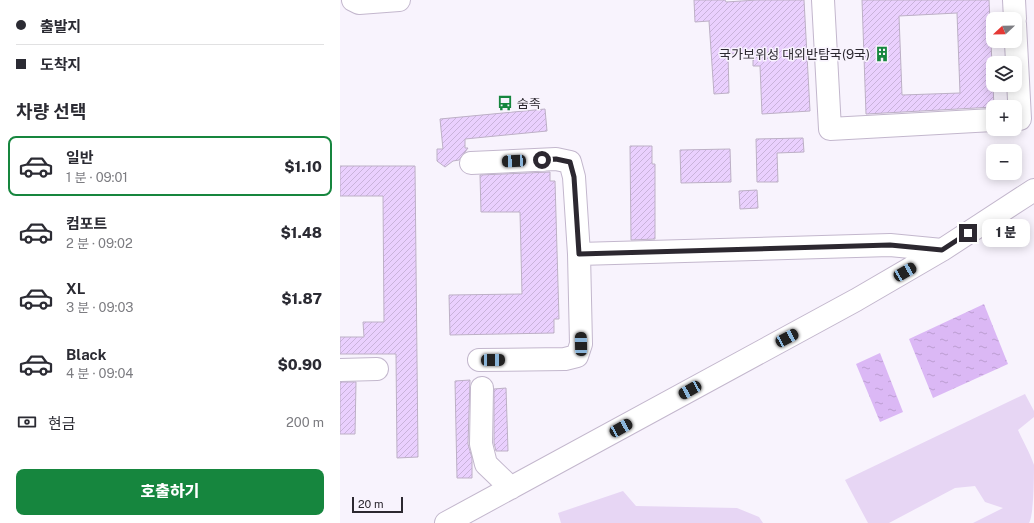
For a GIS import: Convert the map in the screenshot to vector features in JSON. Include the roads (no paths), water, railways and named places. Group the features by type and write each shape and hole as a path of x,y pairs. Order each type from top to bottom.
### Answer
{"street":[{"path":"353,0 359,3 399,0"},
{"path":"823,0 830,129 986,120"},
{"path":"1014,0 1016,12"},
{"path":"1020,48 1020,100"},
{"path":"471,163 556,159 570,162 574,177 579,254 581,344 578,356 566,359 479,360"},
{"path":"446,523 856,300 942,250 1034,190"},
{"path":"579,254 890,245 942,250"},
{"path":"340,370 377,368"},
{"path":"482,388 481,444 486,464 511,488"}],"water":[{"path":"984,304 1008,364 933,398 909,339"},
{"path":"880,353 903,412 880,422 856,364"}],"place":[{"name":"국가보위성 대외반탐국(9국)","path":"882,54"},
{"name":"숨족","path":"505,103"}]}
